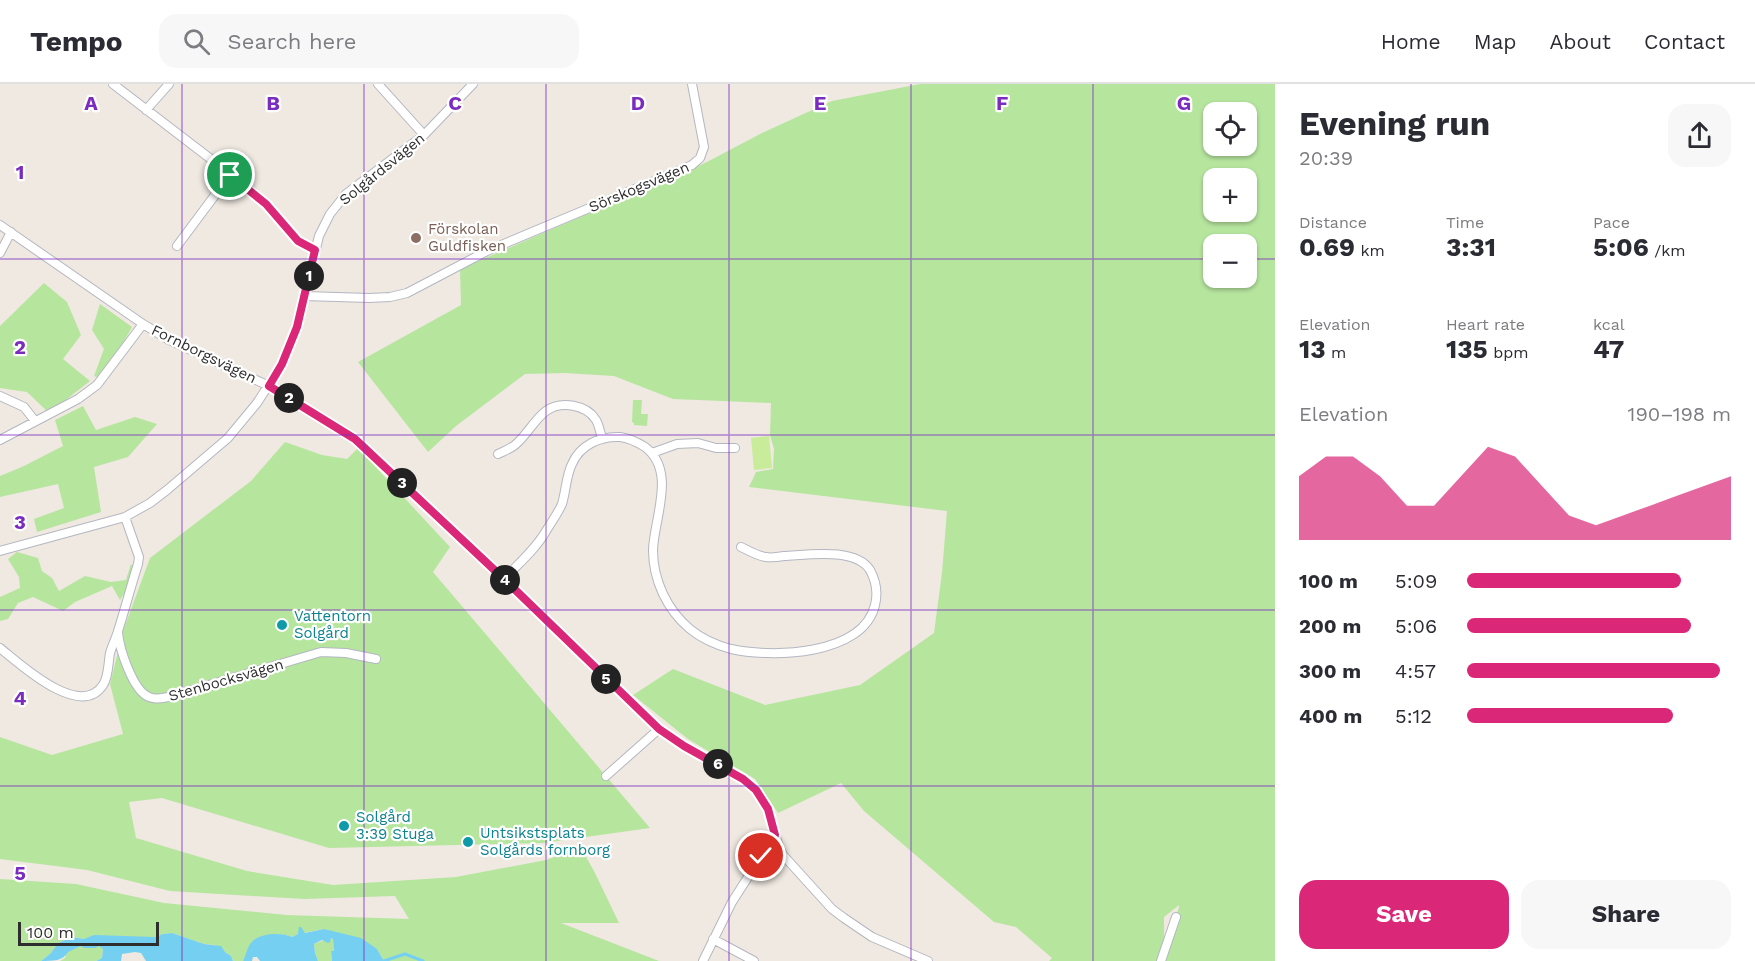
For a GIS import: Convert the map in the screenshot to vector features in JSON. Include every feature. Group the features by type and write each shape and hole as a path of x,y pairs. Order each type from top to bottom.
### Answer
{"street":[{"path":"113,84 266,204 298,241 315,250"},
{"path":"146,110 170,84"},
{"path":"378,84 424,135"},
{"name":"Solgårdsvägen","path":"0,551 125,517 167,490 228,438 269,386 282,364 297,327 315,250 324,224 346,194 424,135 473,84"},
{"name":"Sörskogsvägen","path":"304,296 390,297 407,293 507,243 697,162 703,154 704,140 692,84"},
{"path":"177,246 230,175"},
{"name":"Fornborgsvägen","path":"0,225 169,340 269,386 355,439 659,729 684,746 743,779 756,790 768,809 778,847 783,855 838,914 872,937 928,961"},
{"path":"0,253 11,232"},
{"path":"0,440 78,399 97,386 143,324"},
{"path":"0,396 24,407 35,421"},
{"path":"498,454 514,446 547,410 563,405 573,405 591,414 602,438"},
{"path":"504,579 544,534 561,505 571,466 582,449 602,438 622,437 631,439 652,453 659,467 662,490 653,551 656,574 669,606 675,615 692,630 704,638 732,649 764,653 802,652 845,639 864,626 871,616 877,596 876,588 869,569 863,563 842,555 830,554 766,557 741,547"},
{"path":"652,453 677,444 698,442 716,448 735,448"},
{"name":"Stenbocksvägen","path":"0,648 60,692 82,695 92,693 102,687 138,564 139,556 125,517"},
{"name":"Stenbocksvägen","path":"118,632 124,660 138,687 147,697 153,699 168,697 321,652 346,653 376,659"},
{"path":"606,776 659,729"},
{"path":"703,961 732,902 775,835"},
{"path":"1161,961 1176,917"},
{"path":"714,939 754,961"}],"green space":[{"path":"920,84 1275,84 1275,961 1049,961 1052,958 1016,927 994,922 864,811 841,783 778,813 755,779 688,739 633,695 673,669 765,705 860,685 934,633 947,511 749,487 756,472 773,469 774,449 770,435 771,403 673,399 614,376 565,373 525,374 456,426 428,452 358,362 461,305 460,269 705,163 762,133 832,101","holes":["1179,905 1179,907 1164,956 1164,917"]},
{"path":"44,283 67,302 81,335 63,359 90,381 49,413 27,392 0,388 0,326"},
{"path":"100,304 132,327 103,379 94,376 104,349 92,330"},
{"path":"633,400 642,400 641,414 648,414 647,426 634,425 632,422"},
{"path":"83,406 96,430 135,417 157,424 128,457 94,467 101,512 37,532 34,519 64,508 58,484 0,497 0,476 63,446 55,420"},
{"path":"769,436 772,468 754,470 751,438"},
{"path":"285,442 322,455 347,459 358,448 450,547 433,572 650,828 543,843 329,848 162,798 129,802 136,838 247,871 333,885 456,877 546,860 581,848 619,923 561,923 659,961 384,961 377,949 324,929 292,937 278,934 254,940 243,961 233,961 231,956 215,945 204,944 172,933 155,937 84,939 72,937 58,943 41,961 0,961 0,879 76,884 164,903 286,915 409,919 395,896 304,899 170,891 87,870 0,859 0,737 52,755 123,734 110,684 123,631 150,558 251,481"},
{"path":"17,552 38,558 42,571 52,578 59,591 85,576 111,582 126,580 131,564 133,566 128,587 120,600 112,586 75,602 63,611 33,597 18,603 8,619 0,621 0,597 20,588 19,577 8,559"},
{"path":"333,939 332,961 318,961 314,944"},
{"path":"99,945 103,949 102,958 96,961 60,961 65,958 67,952 81,946"}],"water":[{"path":"299,927 305,933 324,929 361,938 377,949 384,961 332,961 331,951 334,951 331,938 328,943 322,940 314,944 318,961 260,961 257,957 253,957 252,961 243,961 248,947 254,940 270,934 292,937 298,934"},
{"path":"172,933 204,944 221,946 233,961 146,961 141,953 135,952 122,954 121,961 96,961 102,958 103,949 99,946 84,948 81,946 60,959 41,961 58,943 72,937 84,939 94,935 155,937"}],"waterway":[{"path":"384,961 405,954 423,961"}],"place":[{"name":"Förskolan Guldfisken","path":"416,238"},
{"name":"Vattentorn Solgård","path":"282,625"},
{"name":"Solgård 3:39 Stuga","path":"344,826"},
{"name":"Untsikstsplats Solgårds fornborg","path":"468,842"}],"route":[{"path":"230,175 266,204 298,241 315,250 297,327 282,364 269,386 355,439 659,729 684,746 743,779 756,790 768,809 775,835 761,856"}]}
